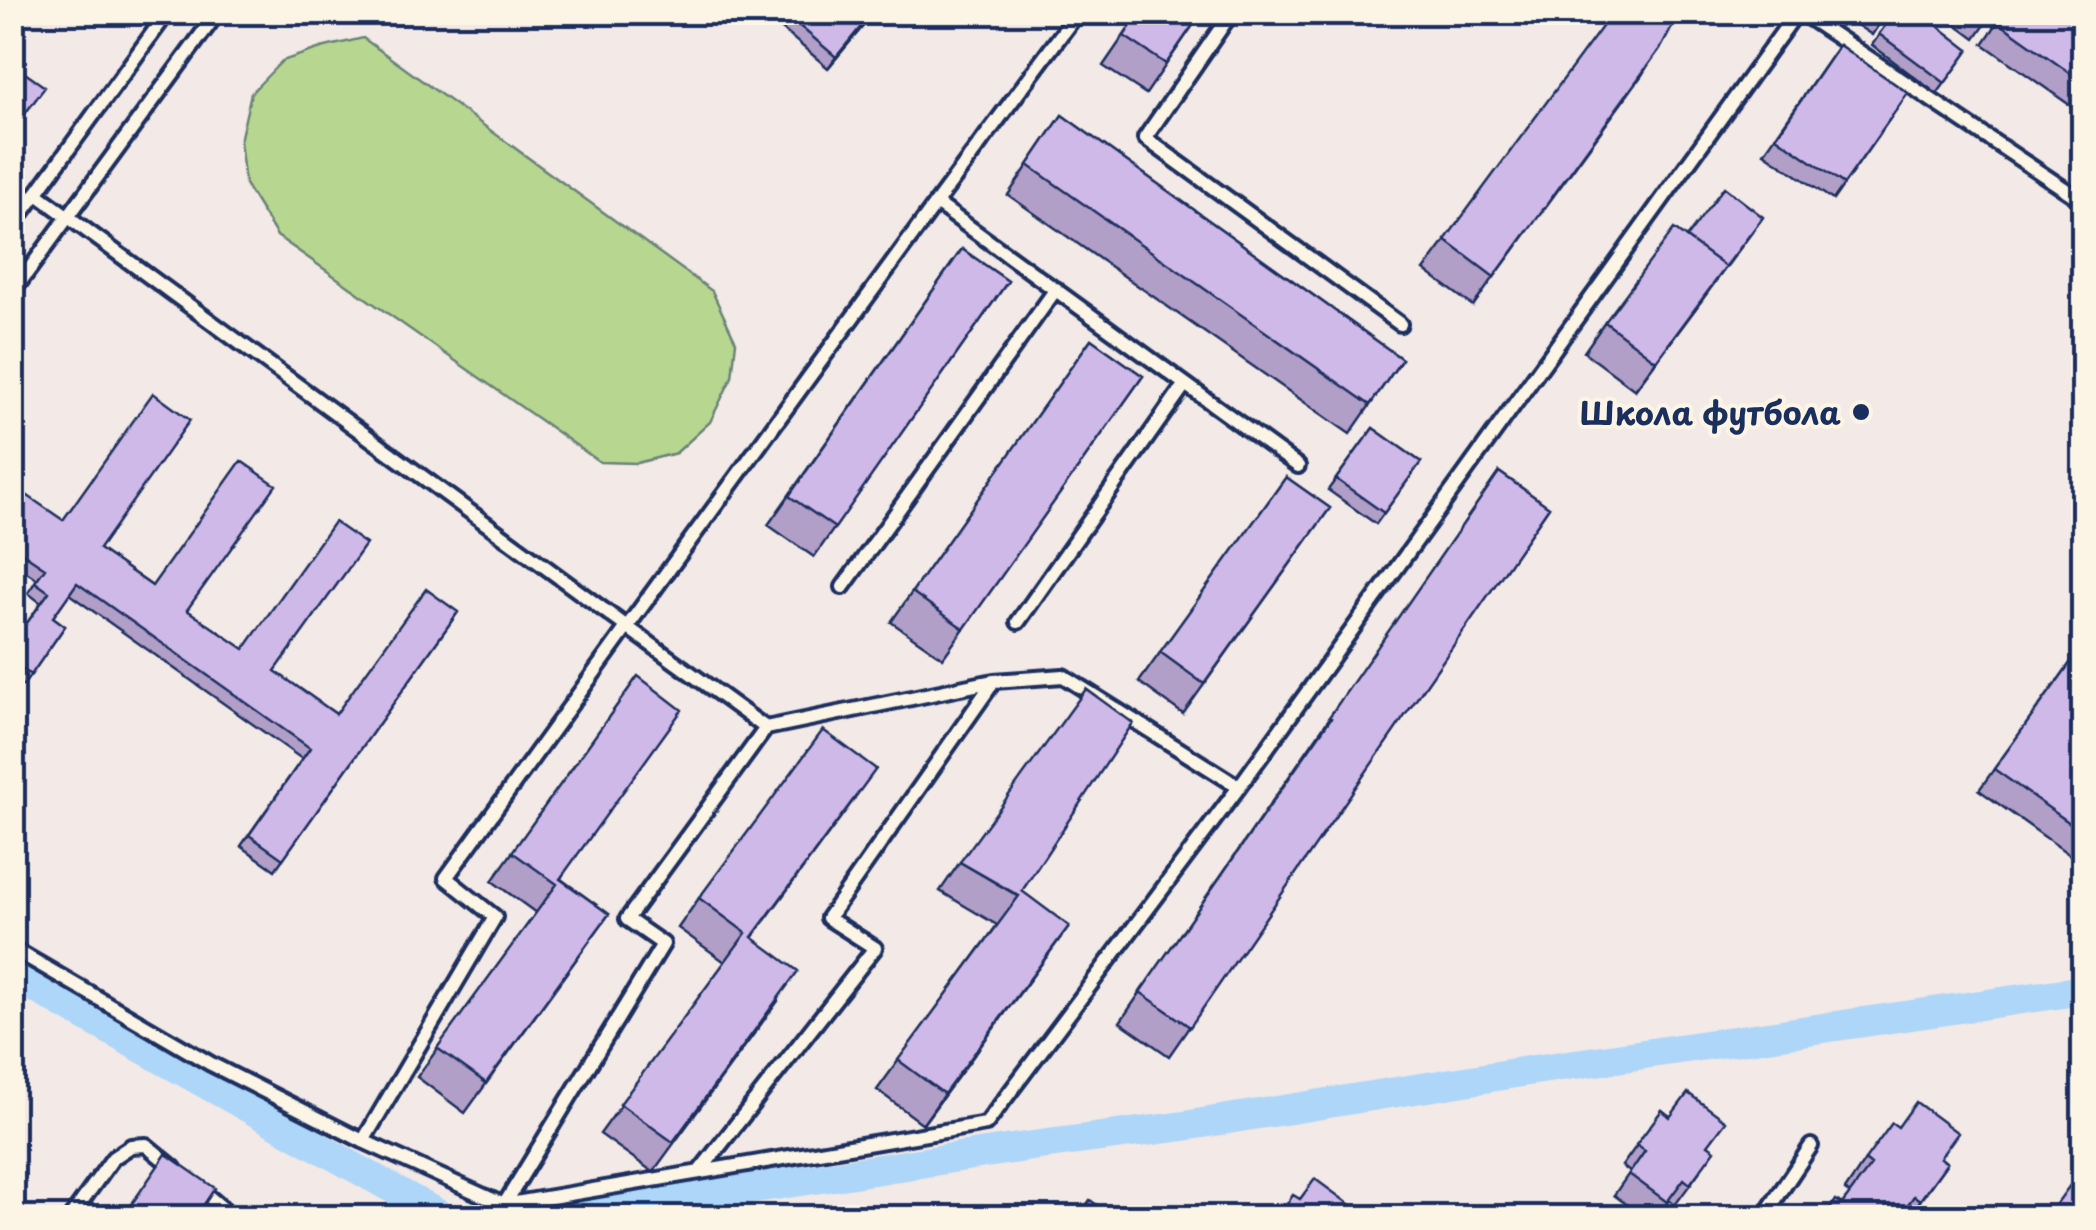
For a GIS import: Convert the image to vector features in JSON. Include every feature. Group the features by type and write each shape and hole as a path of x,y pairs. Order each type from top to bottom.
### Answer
{"lane":[{"path":"12,293 218,12"},
{"path":"363,1141 495,917 446,878 1078,12"},
{"path":"1232,12 1145,138 1400,324"},
{"path":"12,948 211,1064 363,1141 504,1205 986,1124 1239,787 1799,12 2084,202"},
{"path":"12,227 161,15"},
{"path":"37,194 766,728"},
{"path":"936,203 1298,466"},
{"path":"842,588 1056,289"},
{"path":"1018,622 1185,384"},
{"path":"504,1205 663,944 628,919 766,728 994,681 1063,676 1239,787"},
{"path":"699,1172 875,948 828,918 994,681"},
{"path":"70,1218 113,1158 130,1146 146,1146 234,1218"},
{"path":"1762,1218 1811,1146"}],"green space":[{"path":"363,38 712,291 736,342 732,377 710,422 676,453 637,463 600,462 277,236 245,184 240,141 251,93 282,61"}],"building":[{"path":"783,12 873,12 836,57"},
{"path":"1140,12 1202,12 1166,64 1124,36"},
{"path":"1613,12 1680,12 1662,46 1494,277 1445,240"},
{"path":"1862,12 1887,12 1880,24"},
{"path":"1895,12 1920,12 1969,50 1945,83 1879,34"},
{"path":"1973,12 1994,12 1987,22"},
{"path":"2005,12 2073,12 2084,20 2084,83 1998,22"},
{"path":"1839,45 1908,93 1844,184 1776,137"},
{"path":"12,64 45,87 15,127 12,125"},
{"path":"1062,115 1402,359 1370,405 1028,165"},
{"path":"1724,187 1763,217 1726,267 1686,238"},
{"path":"1674,229 1726,267 1656,361 1605,322"},
{"path":"962,249 1008,281 835,528 789,496"},
{"path":"1091,339 1143,376 964,629 912,592"},
{"path":"153,393 190,420 99,549 152,586 241,461 276,485 187,610 244,649 334,522 366,544 275,671 336,714 426,589 458,612 283,859 249,835 310,748 77,583 53,617 65,626 31,675 12,662 12,613 27,623 49,592 35,582 45,568 12,546 12,485 63,520"},
{"path":"1373,428 1421,462 1384,513 1336,479"},
{"path":"1499,472 1549,507 1190,1027 1140,992"},
{"path":"1286,477 1330,508 1204,684 1160,652"},
{"path":"2084,644 2084,833 1994,769"},
{"path":"638,676 682,710 560,879 609,914 486,1083 437,1048 557,884 512,852"},
{"path":"1086,689 1133,723 1022,891 1069,926 944,1094 898,1060 1019,896 960,862"},
{"path":"823,730 876,769 752,937 798,971 673,1142 620,1104 746,933 699,898"},
{"path":"1688,1093 1726,1121 1708,1145 1715,1150 1690,1184 1684,1179 1667,1202 1629,1174 1645,1151 1636,1145 1662,1110 1670,1117"},
{"path":"1916,1102 1958,1133 1940,1158 1947,1163 1920,1200 1914,1196 1898,1218 1824,1218 1836,1200 1842,1204 1871,1165 1865,1160 1892,1123 1898,1127"},
{"path":"166,1154 215,1188 195,1218 122,1218"},
{"path":"2084,1166 2084,1218 2046,1218"},
{"path":"1315,1179 1356,1209 1350,1218 1277,1218 1293,1195 1300,1199"},
{"path":"1090,1200 1115,1218 1077,1218"},
{"path":"962,1211 963,1218 915,1218"}],"waterway":[{"path":"12,975 445,1218"},
{"path":"556,1218 2084,990"}],"place":[{"name":"Школа футбола","path":"1861,412"}]}
